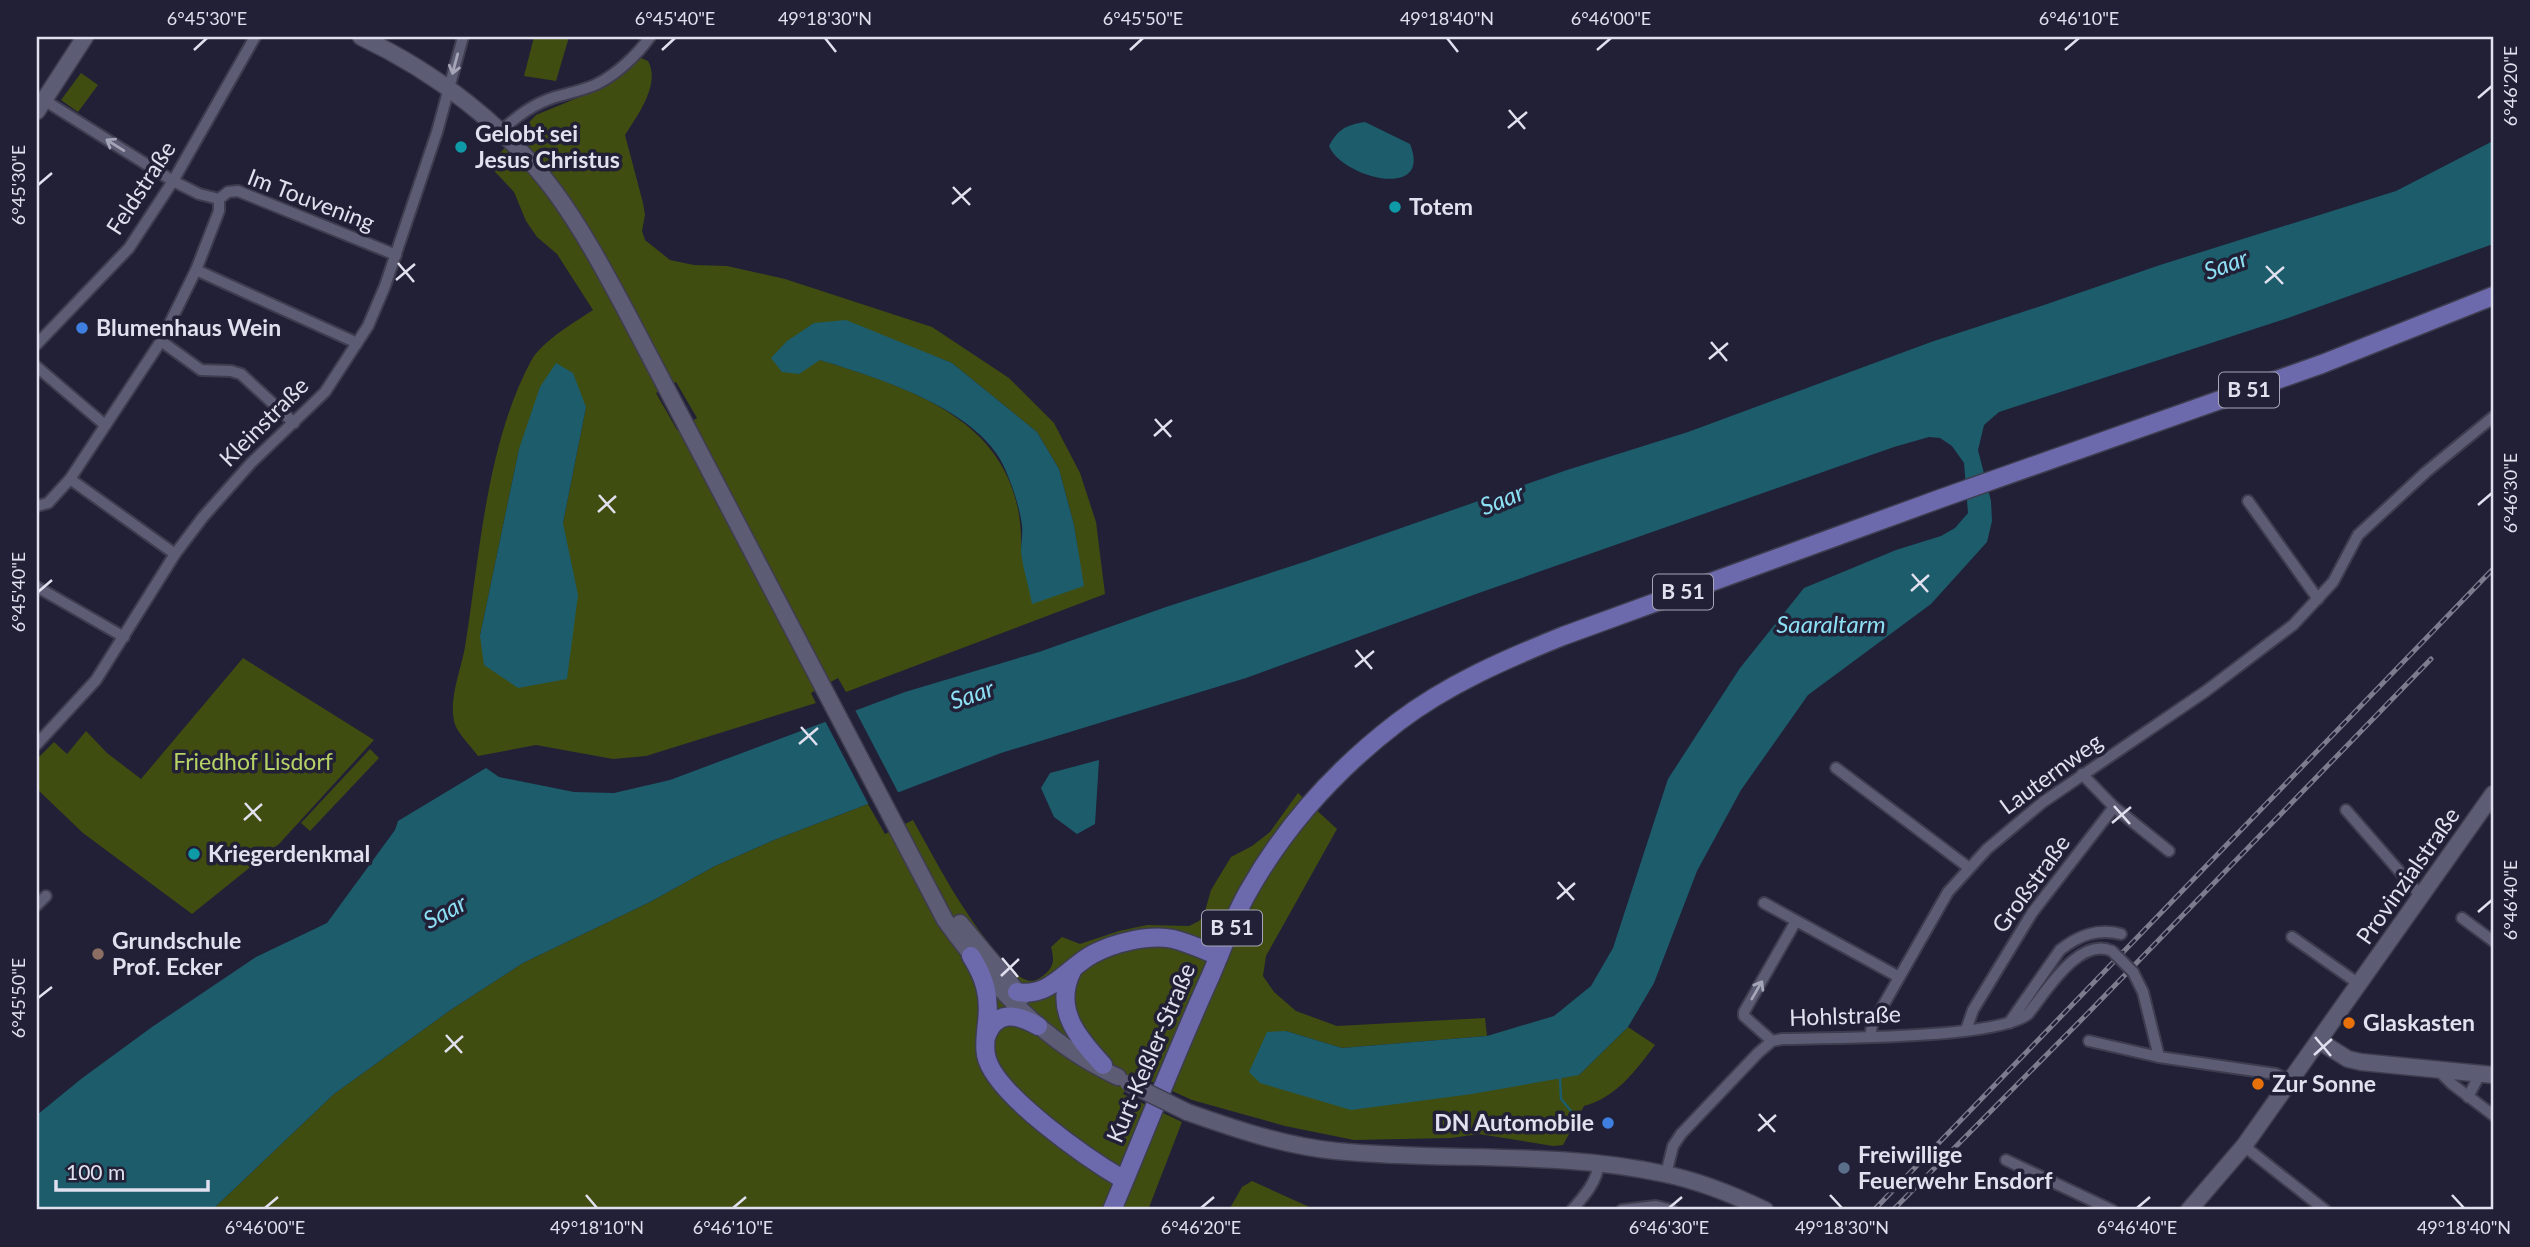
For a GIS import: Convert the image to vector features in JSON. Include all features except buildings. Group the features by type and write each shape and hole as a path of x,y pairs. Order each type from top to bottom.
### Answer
{"main road":[{"path":"40,106 85,37"},
{"path":"361,37 411,63 449,89 500,132 554,190 576,222 666,387 945,920 980,970 987,992 985,1041 990,1067 1012,1095 1085,1157 1124,1180"},
{"name":"Kurt-Keßler-Straße","path":"1112,1210 1247,894 1310,804 1370,745 1430,700 1480,672 1552,640 1942,498 2322,365 2493,296"},
{"name":"Provinzialstraße","path":"2189,1210 2244,1146 2493,794"},
{"path":"918,864 984,954 1017,992 1051,1024 1123,1080"},
{"path":"1017,992 1040,992 1091,955 1113,945 1169,939 1219,956"},
{"path":"971,956 1015,1006 1070,1051 1187,1112 1229,1126 1334,1151 1407,1156 1574,1160 1666,1174 1711,1187 1765,1210"},
{"path":"1072,971 1067,980 1065,995 1070,1021 1077,1036 1102,1065"},
{"path":"985,1041 996,1022 1005,1017 1017,1016 1038,1026"},
{"path":"2319,1041 2348,1059 2486,1075"}],"street":[{"name":"Feldstraße","path":"37,344 129,248 173,181 255,37"},
{"path":"500,132 531,107 595,85 609,77 650,37"},
{"name":"Kleinstraße","path":"37,744 96,680 176,554 226,491 325,392 357,343 378,306 396,255 449,89 462,38"},
{"name":"Im Touvening","path":"40,106 200,194 219,199 228,192 237,191 396,255"},
{"path":"37,506 48,503 71,479 161,341 196,270 219,211 219,199"},
{"path":"196,270 357,343"},
{"path":"161,341 201,370 241,374 294,423"},
{"path":"37,367 106,425"},
{"name":"Lauternweg","path":"1870,1037 1872,1025 1943,900 1968,867 2015,824 2082,774 2235,669 2293,625 2333,582 2358,535 2426,472 2493,417"},
{"path":"71,479 176,554"},
{"path":"2248,501 2318,599"},
{"path":"37,587 124,637"},
{"path":"1836,768 1968,867"},
{"path":"2082,774 2114,807 2169,850"},
{"name":"Großstraße","path":"1966,1030 1973,1010 2032,914 2114,807"},
{"path":"2346,810 2421,896"},
{"path":"37,905 46,896"},
{"path":"1764,903 1899,977"},
{"path":"2462,918 2493,941"},
{"path":"1772,1041 1748,1021 1744,1012 1796,921"},
{"path":"2009,1023 2060,950 2072,941 2099,932 2121,934"},
{"path":"2292,937 2359,984"},
{"name":"Hohlstraße","path":"1666,1174 1673,1146 1681,1134 1772,1041 1966,1030 2019,1021 2080,954 2101,947 2112,951 2133,972 2143,992 2159,1057"},
{"path":"2089,1041 2159,1057 2276,1074 2291,1080"},
{"path":"2439,1071 2493,1115"},
{"path":"2468,1097 2472,1084 2486,1075"},
{"path":"2244,1146 2325,1210"},
{"path":"2006,1160 2112,1210"},
{"path":"1572,1210 1591,1187 1599,1164"},
{"path":"1622,1210 1656,1206 1672,1210"}],"green space":[{"path":"534,37 569,37 556,81 524,76"},
{"path":"641,58 648,61 652,80 646,100 625,135 643,203 645,215 642,231 645,240 670,260 694,265 727,266 785,279 932,327 1009,378 1054,423 1080,473 1096,522 1105,594 846,692 838,678 811,693 816,703 646,756 613,759 536,745 478,756 455,725 453,703 465,647 494,464 516,394 531,361 551,339 593,310 557,254 537,237 526,221 514,192 486,162 501,152 536,115 599,89","holes":["894,341 952,363 1037,432 1059,469 1074,525 1083,586 1021,552 1018,509 1006,473 986,444 960,420 895,385 820,360","676,382 697,418 677,430 656,393","586,407 563,523 480,636 519,449"]},
{"path":"81,73 98,85 78,112 61,100"},
{"name":"Friedhof Lisdorf","path":"243,658 374,740 279,844 192,914 83,833 37,789 37,759 54,742 67,754 86,731 107,753 141,779"},
{"path":"370,749 379,758 310,831 301,823"},
{"path":"1298,793 1337,829 1266,956 1263,976 1274,992 1296,1011 1337,1026 1485,1018 1487,1036 1342,1048 1286,1031 1249,1072 1579,1075 1628,1027 1655,1045 1616,1090 1584,1106 1563,1145 1553,1146 1479,1134 1451,1138 1354,1140 1285,1126 1192,1100 1133,1073 1123,1094 1182,1122 1148,1210 212,1210 334,1094 452,1009 523,963 650,902 715,866 774,840 868,804 885,834 913,820 954,893 990,945 1016,974 1032,981 1042,977 1050,969 1053,959 1051,947 1062,937 1080,944 1147,925 1189,926 1199,921 1204,915 1211,890 1231,857 1270,832"},
{"path":"1252,1181 1316,1210 1229,1210 1242,1187"}],"water":[{"path":"1365,122 1410,144 1414,162 1409,173 1398,178 1383,178 1350,167 1337,157 1329,146 1339,132 1348,126"},
{"path":"2493,141 2493,244 2288,318 1999,412 1984,425 1978,450 1991,501 1992,521 1987,542 1931,604 1808,695 1741,790 1697,871 1654,983 1628,1027 1579,1075 1472,1094 1351,1110 1260,1083 1249,1072 1267,1032 1286,1031 1342,1048 1487,1036 1554,1016 1591,986 1613,948 1668,779 1740,668 1804,588 1896,550 1941,536 1955,528 1968,513 1964,463 1952,446 1940,438 1929,437 1894,447 1246,678 1001,753 774,840 715,866 650,902 523,963 452,1009 334,1094 212,1210 37,1210 37,1115 152,1027 256,957 327,923 395,830 398,821 486,768 499,777 574,792 614,793 670,780 905,692 1039,652 1567,470 1688,432 1931,342 2160,265 2396,191"},
{"path":"846,320 952,363 1037,432 1059,469 1074,525 1084,586 1032,604 1021,552 1021,517 1011,482 1000,459 986,440 967,424 919,396 867,375 820,360 799,374 782,372 771,358 787,341 814,323"},
{"path":"556,363 573,373 586,407 563,523 578,595 567,679 518,688 484,665 480,636 519,449 540,387"},
{"path":"1099,760 1095,824 1077,834 1054,817 1041,788 1050,773"}],"pier":[{"path":"854,708 900,796 870,807 824,719"}],"waterway":[{"path":"1560,1076 1561,1099 1571,1111"}],"railway":[{"path":"1874,1210 2493,569"},
{"path":"1893,1210 2431,659"}],"place":[{"name":"Gelobt sei Jesus Christus","path":"461,147"},
{"name":"Totem","path":"1395,207"},
{"name":"Blumenhaus Wein","path":"82,328"},
{"name":"Kriegerdenkmal","path":"194,854"},
{"name":"Grundschule Prof. Ecker","path":"98,954"},
{"name":"Glaskasten","path":"2349,1023"},
{"name":"Zur Sonne","path":"2258,1084"},
{"name":"DN Automobile","path":"1608,1123"},
{"name":"Freiwillige Feuerwehr Ensdorf","path":"1844,1168"}],"water label":[{"name":"Saar","path":"2226,265"},
{"name":"Saar","path":"1502,500"},
{"name":"Saaraltarm","path":"1831,625"},
{"name":"Saar","path":"972,695"},
{"name":"Saar","path":"445,912"}]}
